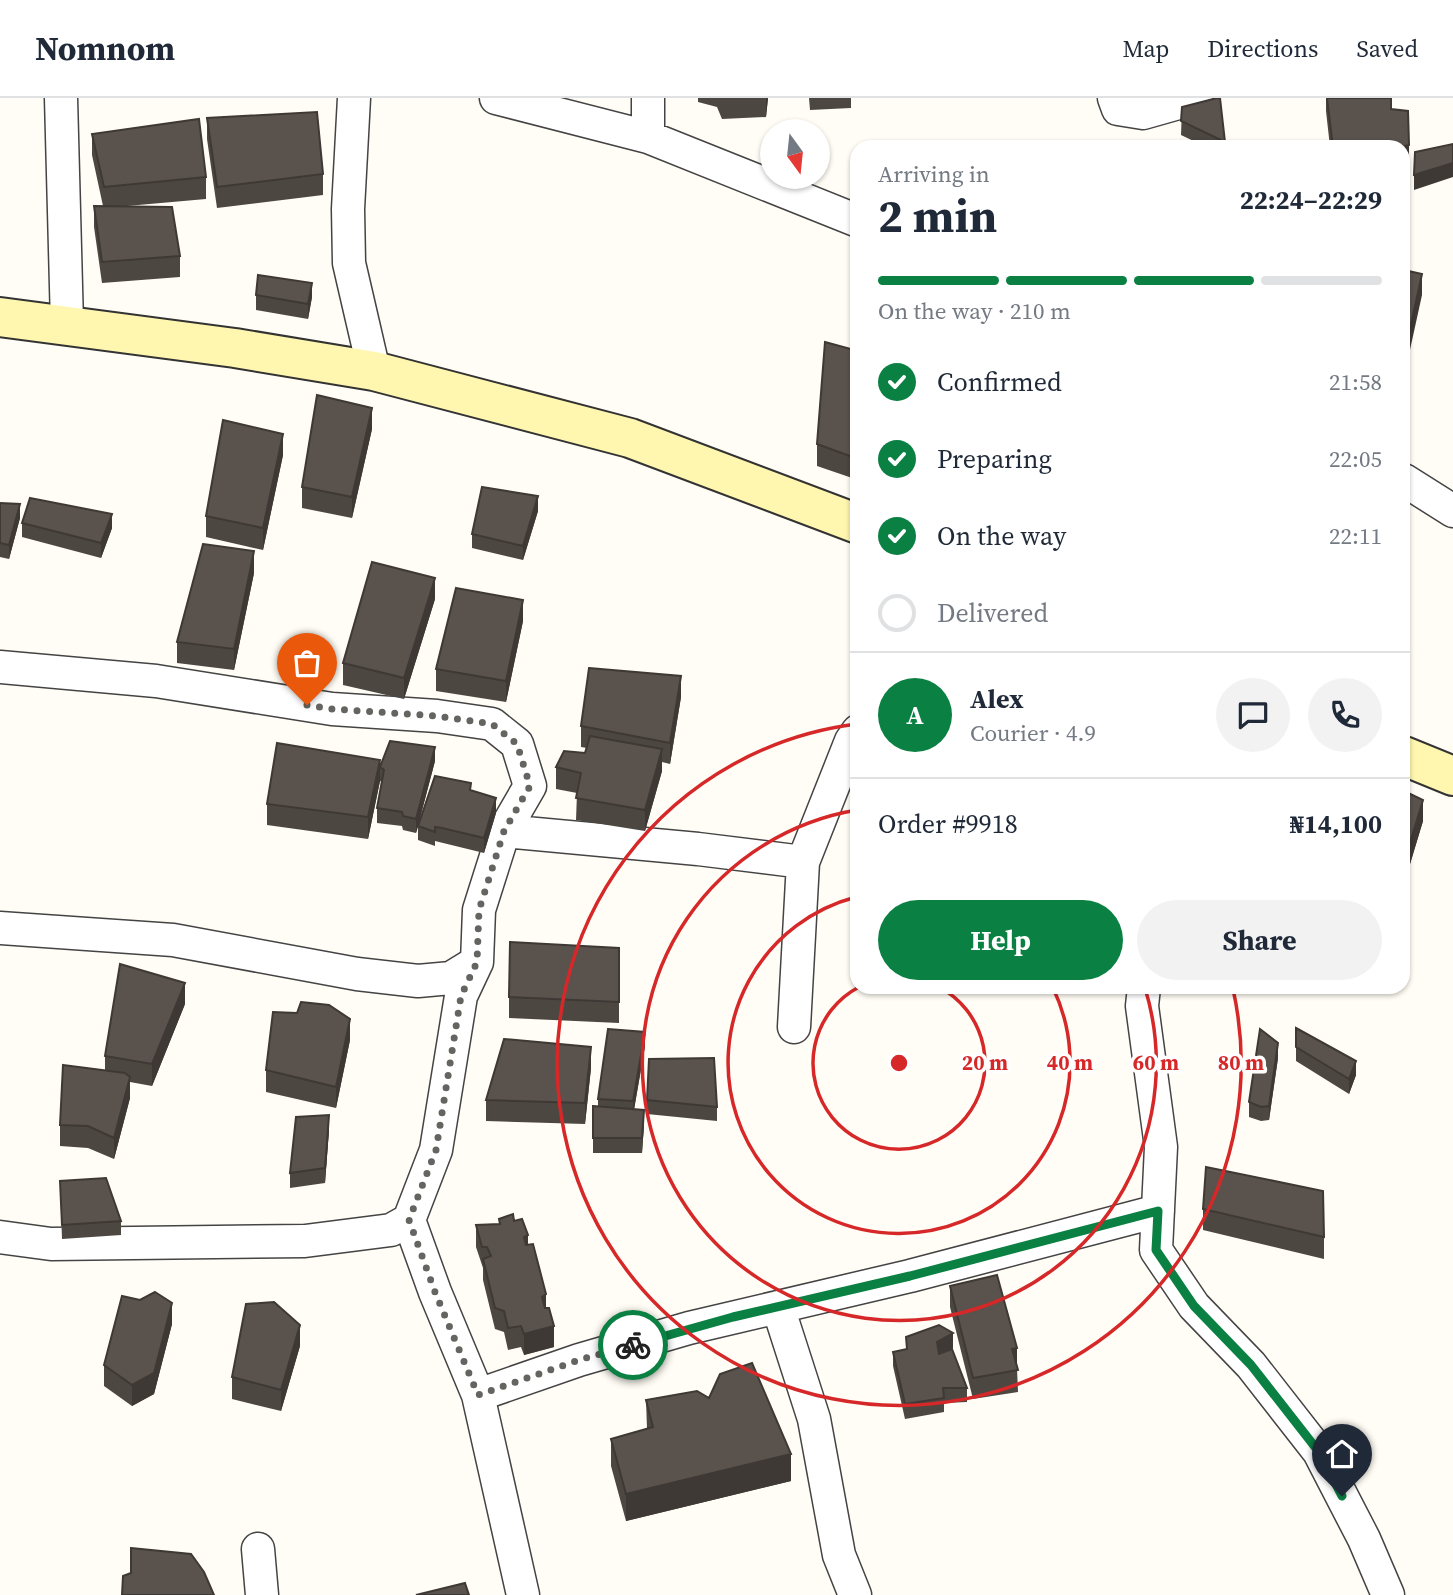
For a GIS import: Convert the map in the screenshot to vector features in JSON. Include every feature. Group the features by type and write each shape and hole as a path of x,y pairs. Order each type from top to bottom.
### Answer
{"main road":[{"path":"0,317 235,348 374,371 630,438 850,521"},
{"path":"1410,758 1453,776"}],"street":[{"path":"61,98 66,324"},
{"path":"354,98 348,209 349,263 374,371"},
{"path":"495,98 648,137 850,218"},
{"path":"648,98 648,137"},
{"path":"1114,98 1118,109 1143,113 1196,98"},
{"path":"1410,484 1453,511"},
{"path":"0,667 156,681 332,709 437,716 492,724 517,744 530,786 504,831 479,910 477,962 461,996 436,1150 409,1220 391,1230 305,1241 51,1244 0,1237"},
{"path":"794,1027 803,862 850,744"},
{"path":"504,831 698,849 803,862"},
{"path":"0,928 173,940 357,974 418,981 452,978 477,962"},
{"path":"1143,994 1142,1006 1161,1147 1156,1250 1194,1306 1251,1365 1319,1452 1364,1539 1388,1595"},
{"path":"478,1395 689,1328 910,1276 1158,1211"},
{"path":"409,1220 435,1292 478,1395 523,1595"},
{"path":"778,1307 814,1419 839,1555 855,1595"},
{"path":"258,1549 262,1595"}],"building":[{"path":"1220,98 1225,140 1181,121 1182,107"},
{"path":"1327,98 1391,98 1391,109 1408,111 1409,140 1332,140"},
{"path":"317,112 323,174 217,187 207,118"},
{"path":"199,119 206,177 104,187 92,134"},
{"path":"1453,144 1453,163 1414,175 1415,152"},
{"path":"94,206 172,207 180,256 102,262"},
{"path":"1410,271 1422,274 1410,329"},
{"path":"258,275 312,283 308,304 256,295"},
{"path":"825,342 850,349 850,456 817,444"},
{"path":"317,395 372,408 352,497 302,487"},
{"path":"223,420 283,434 263,528 206,516"},
{"path":"482,487 538,496 523,546 472,534"},
{"path":"30,498 112,514 101,543 22,523"},
{"path":"0,503 20,504 9,545 0,543"},
{"path":"203,544 254,551 234,649 177,642"},
{"path":"372,562 435,578 404,678 343,663"},
{"path":"456,588 523,600 506,681 436,669"},
{"path":"589,668 681,676 670,743 581,726"},
{"path":"590,736 662,749 645,810 576,798 581,773 556,767 564,751 585,753"},
{"path":"390,741 435,747 416,819 403,816 402,812 377,808 384,770 380,767"},
{"path":"277,743 380,760 368,817 267,804"},
{"path":"435,776 471,783 470,790 496,798 484,838 435,827 435,832 418,826"},
{"path":"1410,794 1423,800 1410,843"},
{"path":"510,942 619,948 619,1002 509,997"},
{"path":"120,964 185,983 152,1064 105,1056"},
{"path":"301,1002 329,1005 350,1019 336,1087 266,1070 273,1012 297,1013"},
{"path":"1296,1028 1356,1061 1349,1079 1296,1047"},
{"path":"608,1029 645,1032 633,1101 598,1099"},
{"path":"1260,1029 1278,1043 1269,1106 1261,1107 1249,1102"},
{"path":"504,1039 591,1047 585,1103 486,1100"},
{"path":"714,1058 717,1107 647,1100 649,1059"},
{"path":"63,1065 125,1073 130,1077 114,1138 88,1126 60,1125"},
{"path":"593,1106 644,1110 642,1138 593,1138"},
{"path":"329,1115 325,1168 290,1173 296,1117"},
{"path":"1206,1167 1323,1191 1324,1237 1203,1209"},
{"path":"106,1178 121,1221 62,1225 60,1181"},
{"path":"513,1214 514,1221 522,1219 528,1235 524,1237 526,1245 533,1244 546,1294 542,1297 545,1308 549,1308 554,1326 524,1334 521,1326 508,1328 504,1311 495,1308 483,1259 491,1256 487,1247 482,1247 476,1225 500,1224 499,1219"},
{"path":"997,1275 1017,1348 1012,1349 1018,1370 973,1378 950,1286"},
{"path":"155,1292 172,1303 154,1373 132,1385 104,1365 122,1296 140,1300"},
{"path":"274,1302 300,1325 281,1390 232,1377 246,1304"},
{"path":"939,1325 953,1333 937,1342 939,1354 952,1349 967,1388 943,1388 944,1398 905,1404 893,1352 907,1349 906,1337"},
{"path":"752,1363 791,1454 626,1494 611,1439 653,1427 646,1400 697,1391 709,1398 720,1374"},
{"path":"131,1548 191,1554 204,1572 214,1595 122,1595 123,1576 131,1573"},
{"path":"465,1583 469,1595 416,1595"}],"way so far":[{"path":"307,705 437,716 492,724 517,744 530,786 504,831 479,910 477,962 461,996 436,1150 409,1220 435,1292 478,1395 579,1360 633,1345"}],"route":[{"path":"633,1345 689,1328 910,1276 1158,1211 1156,1250 1194,1306 1251,1365 1319,1452 1342,1496"}]}
